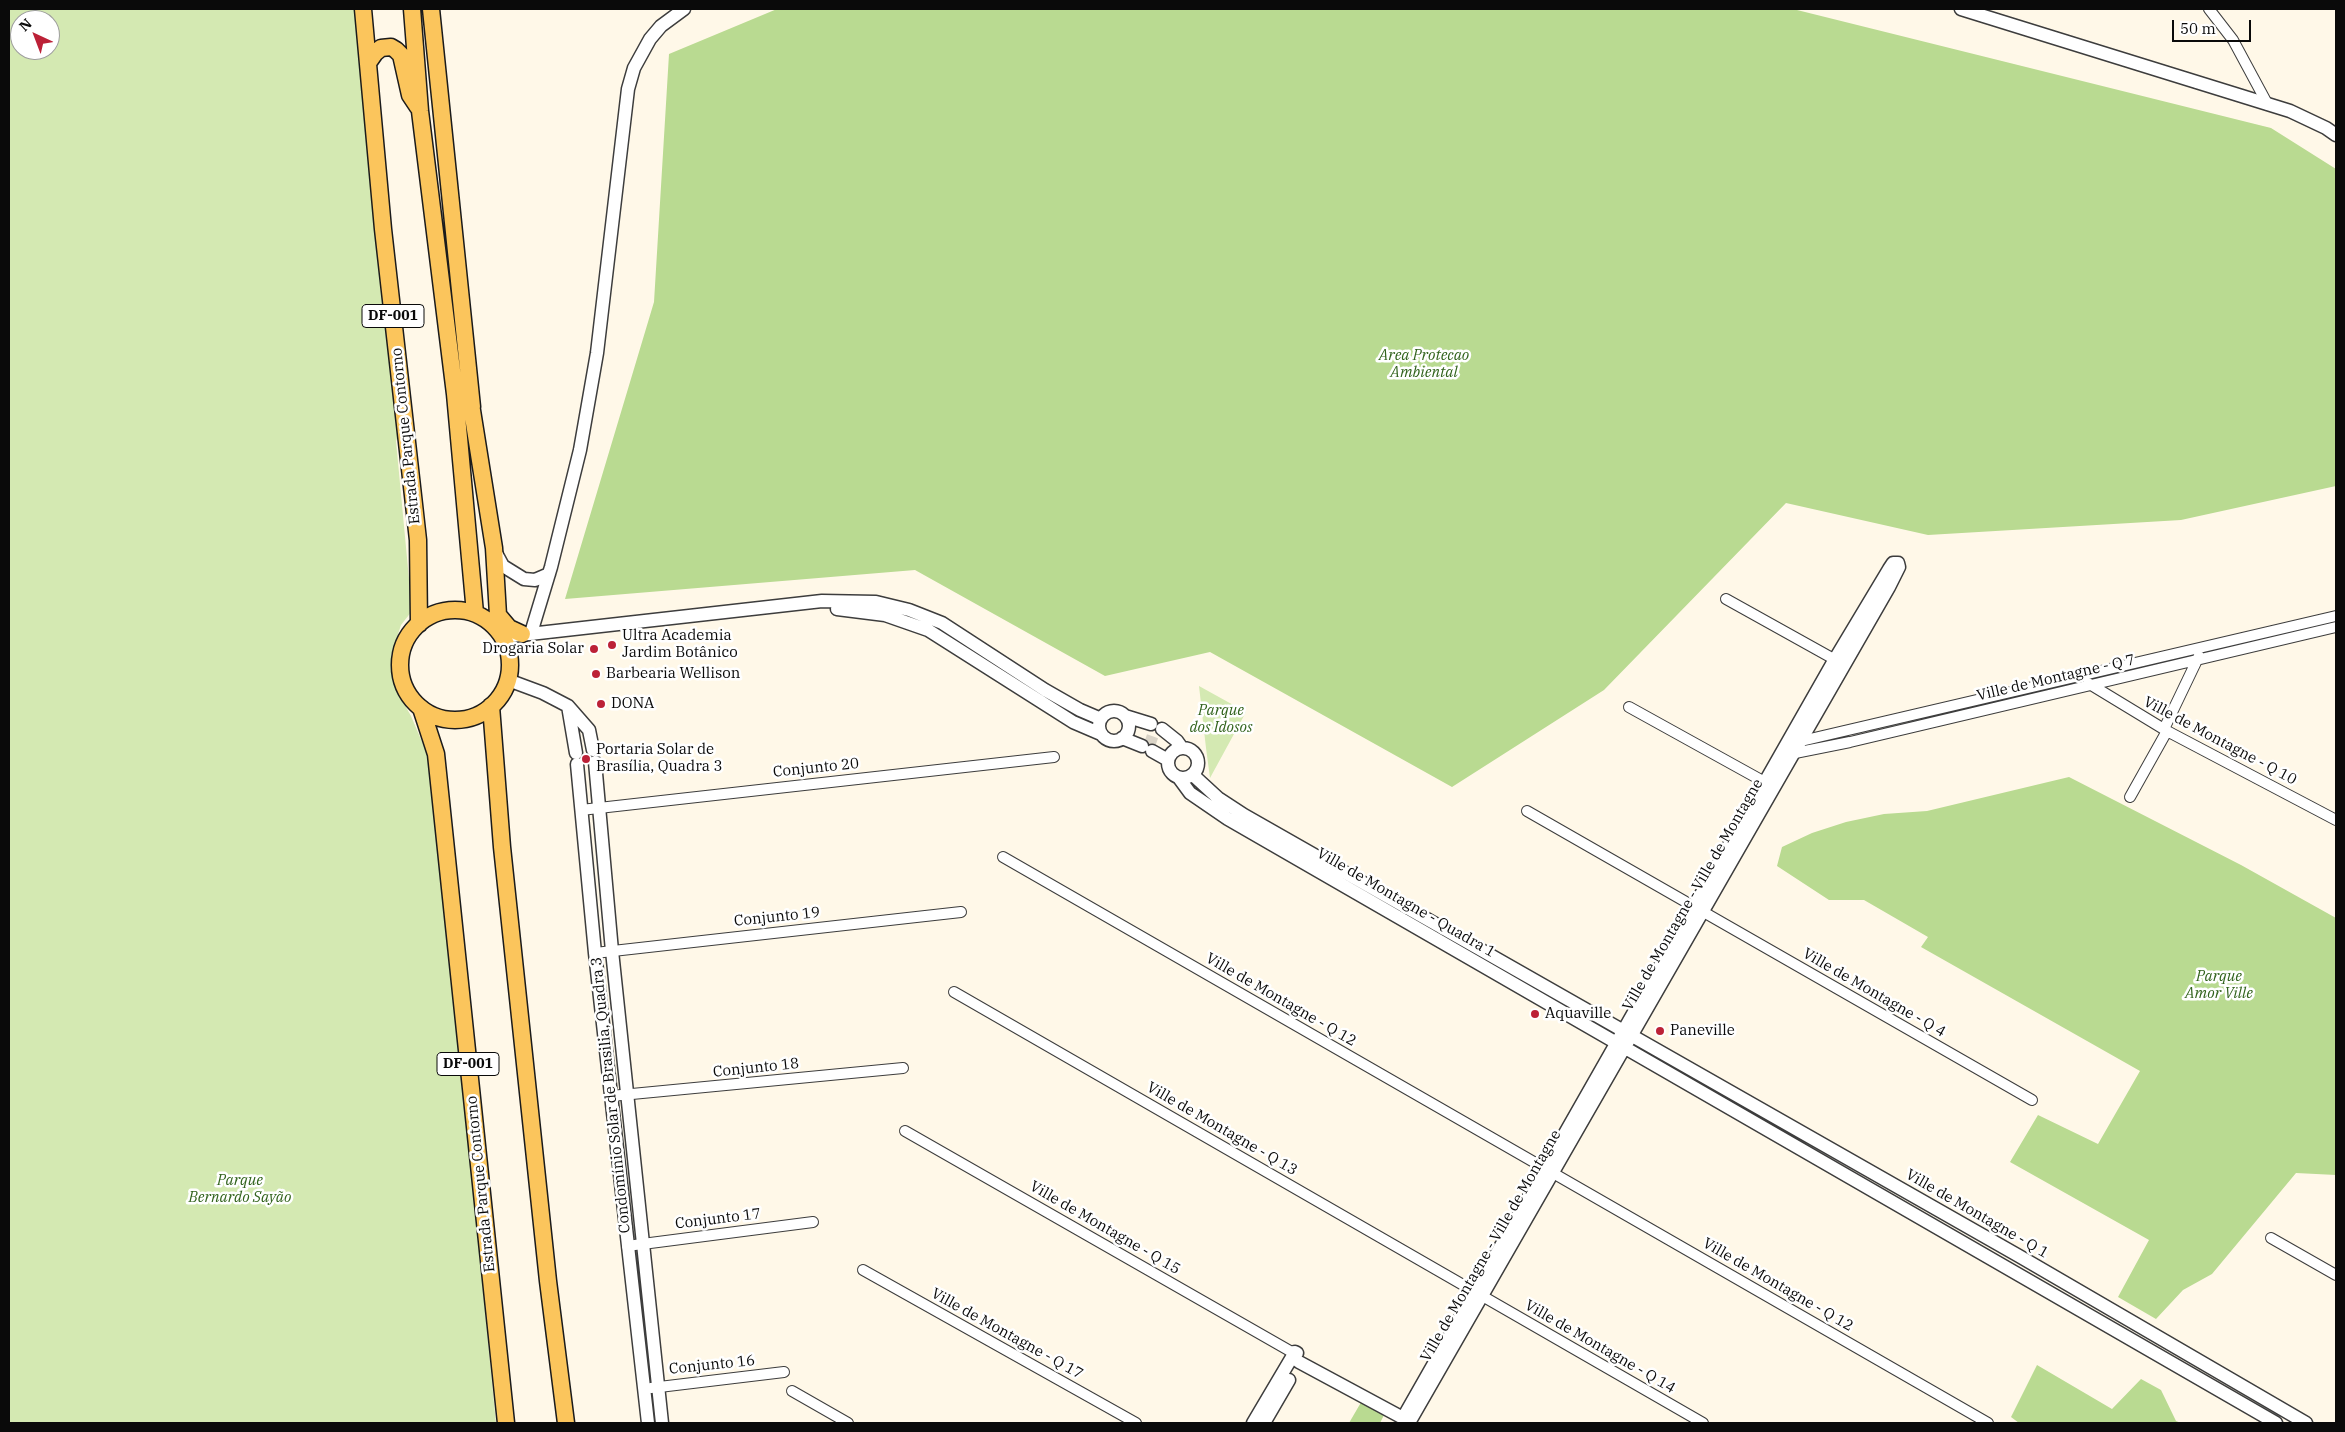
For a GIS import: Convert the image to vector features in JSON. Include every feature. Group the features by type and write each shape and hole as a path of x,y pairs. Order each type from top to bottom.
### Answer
{"main road":[{"name":"Estrada Parque Contorno","path":"363,9 383,229 418,540 419,624"},
{"name":"DF-001","path":"412,9 420,110 455,394 475,613 455,610 436,614 419,624 406,642 401,665 405,687 421,708"},
{"path":"431,9 472,408"},
{"path":"368,63 375,52 381,48 396,50 401,55 410,95 420,110"},
{"path":"445,316 464,366 472,408 494,548 498,615 509,628 527,633"},
{"path":"421,708 436,716 454,719 473,716 490,706 504,690 508,680 510,658 503,637 488,620 475,613"},
{"path":"490,706 504,867 548,1281 566,1423"},
{"name":"Estrada Parque Contorno","path":"421,708 436,754 506,1423"}],"street":[{"path":"527,633 548,574 580,450 597,353 628,89 636,62 650,39 661,26 684,9"},
{"path":"1961,9 2268,105 2309,119 2336,135"},
{"path":"2209,9 2232,40 2268,105"},
{"path":"494,548 503,566 513,574 524,579 535,580 548,574"},
{"name":"Ville de Montagne - Ville de Montagne","path":"1410,1419 1548,1170 1894,568"},
{"path":"1726,599 1840,662"},
{"path":"503,637 836,600 876,602 942,623 1045,690 1080,710 1101,719"},
{"path":"795,605 850,609 915,624 986,665 1073,722 1113,741 1124,736 1128,728 1125,716"},
{"name":"Ville de Montagne - Q 7","path":"1791,748 2080,676 2336,616"},
{"name":"Ville de Montagne - Q 7","path":"1791,748 2091,686 2336,627"},
{"path":"2130,797 2165,730 2202,648"},
{"name":"Ville de Montagne - Q 10","path":"2080,676 2091,686 2165,730 2336,820"},
{"path":"508,680 544,693 568,706"},
{"name":"Condomínio Solar de Brasilia, Quadra 3","path":"568,706 589,730 594,756 612,951 662,1423"},
{"name":"Condomínio Solar de Brasilia, Quadra 3","path":"568,706 576,759 595,952 648,1423"},
{"path":"1629,706 1770,785"},
{"path":"1101,734 1099,724 1101,719 1110,712 1116,712 1157,726 1177,740 1174,754 1170,770 1179,778 1187,778 1194,775 1199,764 1198,758 1192,750 1174,754 1124,736"},
{"name":"Conjunto 20","path":"581,810 1054,757"},
{"name":"Ville de Montagne - Quadra 1","path":"1194,775 1218,798 1626,1034"},
{"name":"Ville de Montagne - Quadra 1","path":"1179,778 1190,793 1208,806 1620,1046"},
{"name":"Ville de Montagne - Q 4","path":"1526,811 2032,1100"},
{"name":"Ville de Montagne - Q 12","path":"1004,858 1988,1423"},
{"path":"1316,870 1323,859"},
{"name":"Conjunto 19","path":"595,952 961,912"},
{"path":"1478,964 1484,952"},
{"name":"Ville de Montagne - Q 13","path":"954,992 1478,1294"},
{"name":"Ville de Montagne - Q 1","path":"1626,1034 2019,1256 2306,1423"},
{"name":"Ville de Montagne - Q 1","path":"1620,1046 2276,1423"},
{"name":"Conjunto 18","path":"611,1096 627,1096 903,1068"},
{"path":"1770,1132 1777,1118"},
{"name":"Ville de Montagne - Q 15","path":"905,1131 1296,1356"},
{"name":"Conjunto 17","path":"627,1246 813,1222"},
{"path":"2271,1238 2336,1276"},
{"path":"2010,1269 2019,1256"},
{"name":"Ville de Montagne - Q 17","path":"863,1270 1136,1423"},
{"name":"Ville de Montagne - Q 14","path":"1478,1294 1703,1423"},
{"path":"1296,1356 1410,1419"},
{"path":"1254,1423 1296,1356"},
{"path":"1264,1423 1296,1356"},
{"name":"Conjunto 16","path":"644,1389 784,1372"},
{"path":"792,1391 848,1423"}],"green space":[{"name":"Parque Bernardo Sayão","path":"9,9 357,9 405,422 396,441 412,611 401,625 391,655 395,688 411,716 431,763 496,1423 9,1423"},
{"name":"Area Protecao Ambiental","path":"777,9 1793,9 2271,128 2336,169 2336,486 2181,520 1928,535 1786,503 1604,690 1452,787 1210,652 1105,676 915,570 565,599 654,302 669,54"},
{"name":"Parque dos Idosos","path":"1199,686 1246,712 1210,778 1206,748"},
{"name":"Parque Amor Ville","path":"2069,777 2241,865 2336,918 2336,1175 2296,1173 2212,1274 2183,1290 2156,1319 2118,1297 2149,1240 2010,1162 2038,1115 2098,1144 2140,1071 1921,947 1928,937 1864,900 1829,900 1777,866 1782,847 1812,833 1846,822 1884,814 1927,811"},
{"path":"2037,1365 2112,1409 2141,1379 2161,1390 2176,1421 2181,1423 2019,1423 2011,1417"},
{"path":"1363,1399 1386,1411 1380,1423 1349,1423"}],"tunnel":[{"path":"1145,740 1156,744"}],"place":[{"name":"Ultra Academia Jardim Botânico","path":"612,645"},
{"name":"Drogaria Solar","path":"594,649"},
{"name":"Barbearia Wellison","path":"596,674"},
{"name":"DONA","path":"601,704"},
{"name":"Portaria Solar de Brasília, Quadra 3","path":"586,759"},
{"name":"Aquaville","path":"1535,1014"},
{"name":"Paneville","path":"1660,1031"}]}
